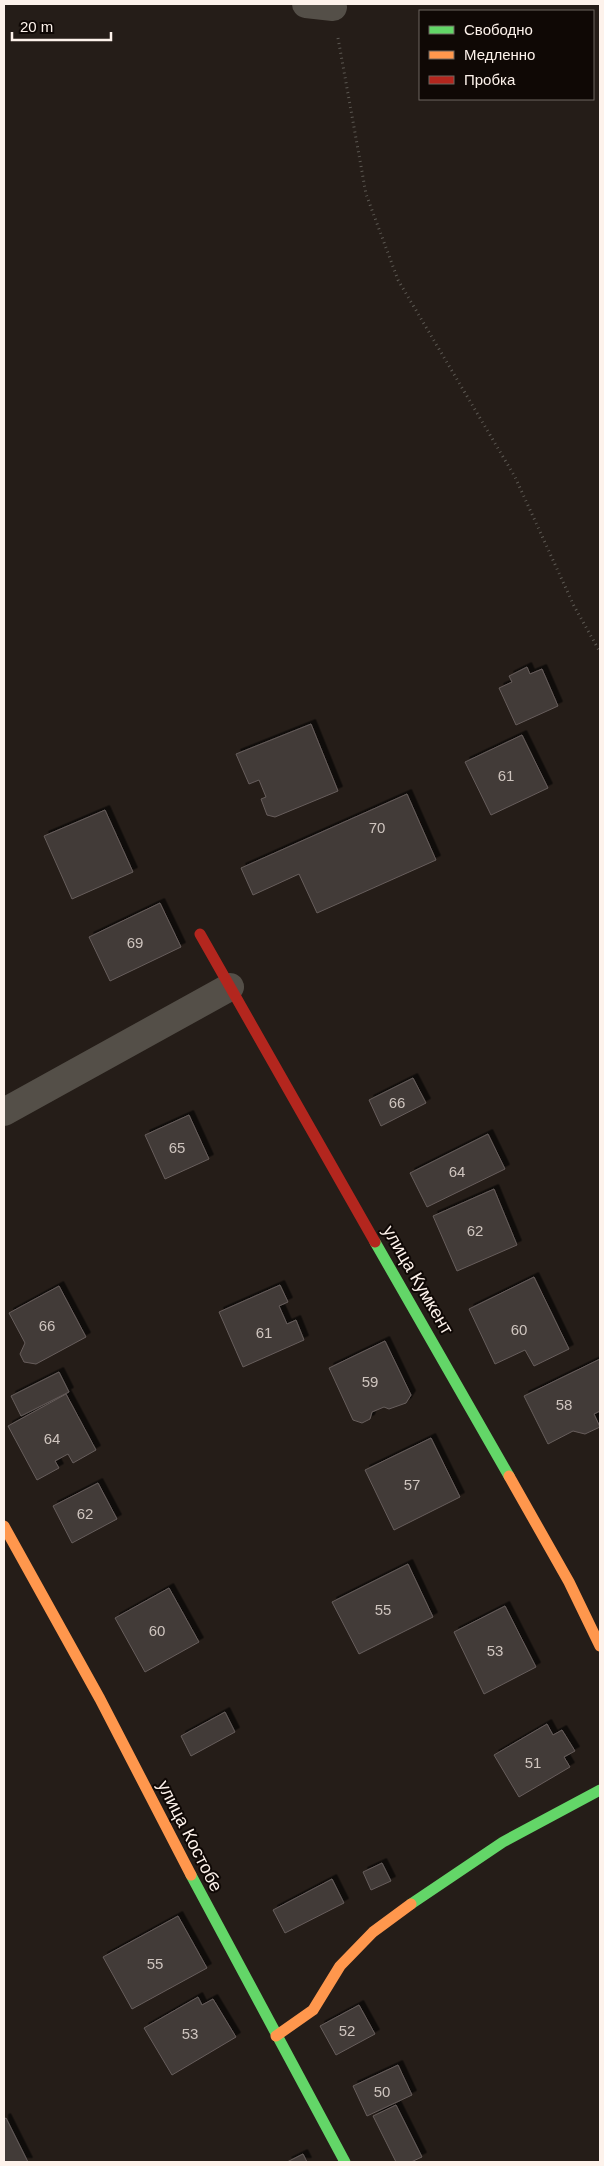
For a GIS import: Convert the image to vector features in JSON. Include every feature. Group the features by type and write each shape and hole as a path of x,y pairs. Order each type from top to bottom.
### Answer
{"street":[{"path":"306,4 333,7"},
{"name":"улица Кумкент","path":"200,934 569,1582 600,1646"},
{"path":"4,1112 230,987"},
{"name":"улица Костобе","path":"4,1526 100,1699 276,2036 346,2162"},
{"path":"276,2036 313,2010 340,1966 373,1932 430,1890 503,1842 600,1790"}],"path":[{"path":"333,7 366,194 398,280 515,477 574,606 600,652"}],"building":[{"path":"527,667 530,674 542,669 558,706 516,725 499,688 512,682 509,676"},
{"path":"311,724 338,791 275,817 267,815 261,799 266,797 259,780 249,784 236,754"},
{"path":"522,735 548,788 491,815 465,762"},
{"path":"407,794 436,860 317,913 299,874 253,895 241,868"},
{"path":"105,810 133,872 72,899 44,836"},
{"path":"160,903 181,947 110,981 89,937"},
{"path":"413,1078 426,1103 381,1126 369,1100"},
{"path":"189,1115 209,1159 165,1179 145,1135"},
{"path":"488,1134 505,1169 427,1207 410,1173"},
{"path":"494,1189 517,1245 457,1271 433,1216"},
{"path":"534,1277 569,1349 534,1366 525,1350 495,1364 469,1309"},
{"path":"280,1285 288,1302 279,1306 287,1324 296,1320 304,1340 243,1367 219,1312"},
{"path":"59,1286 86,1337 36,1364 24,1362 20,1354 25,1343 9,1313"},
{"path":"385,1341 411,1395 406,1403 389,1409 384,1407 372,1412 370,1419 362,1423 353,1420 329,1368"},
{"path":"600,1359 600,1411 594,1414 600,1427 585,1434 573,1431 548,1444 524,1396"},
{"path":"59,1372 69,1392 21,1416 11,1396"},
{"path":"66,1394 96,1450 73,1463 68,1454 55,1461 59,1468 37,1480 8,1426"},
{"path":"431,1438 460,1497 394,1530 365,1470"},
{"path":"98,1483 117,1519 72,1543 53,1506"},
{"path":"408,1564 433,1617 359,1654 332,1602"},
{"path":"169,1588 199,1642 145,1672 115,1618"},
{"path":"505,1606 536,1667 484,1694 454,1632"},
{"path":"225,1712 235,1732 191,1756 181,1736"},
{"path":"547,1724 553,1735 562,1730 575,1751 564,1757 570,1767 519,1797 494,1755"},
{"path":"382,1863 391,1881 371,1890 363,1872"},
{"path":"332,1879 344,1903 285,1933 273,1910"},
{"path":"178,1916 207,1968 132,2009 103,1957"},
{"path":"198,1997 202,2005 213,1999 236,2037 172,2075 144,2028"},
{"path":"359,2005 375,2034 336,2055 320,2026"},
{"path":"398,2065 412,2095 367,2116 353,2086"},
{"path":"396,2105 422,2157 411,2162 396,2162 373,2116"},
{"path":"6,2118 28,2162 4,2162 4,2119"},
{"path":"303,2154 307,2162 287,2162"}],"traffic: fast":[{"path":"375,1242 509,1476"},
{"path":"411,1904 503,1842 600,1790"},
{"path":"191,1875 345,2162"}],"traffic: slow":[{"path":"509,1476 569,1582 600,1646"},
{"path":"4,1526 100,1699 191,1875"},
{"path":"276,2036 313,2010 340,1966 373,1932 411,1904"}],"traffic: jam":[{"path":"200,934 375,1242"}]}
